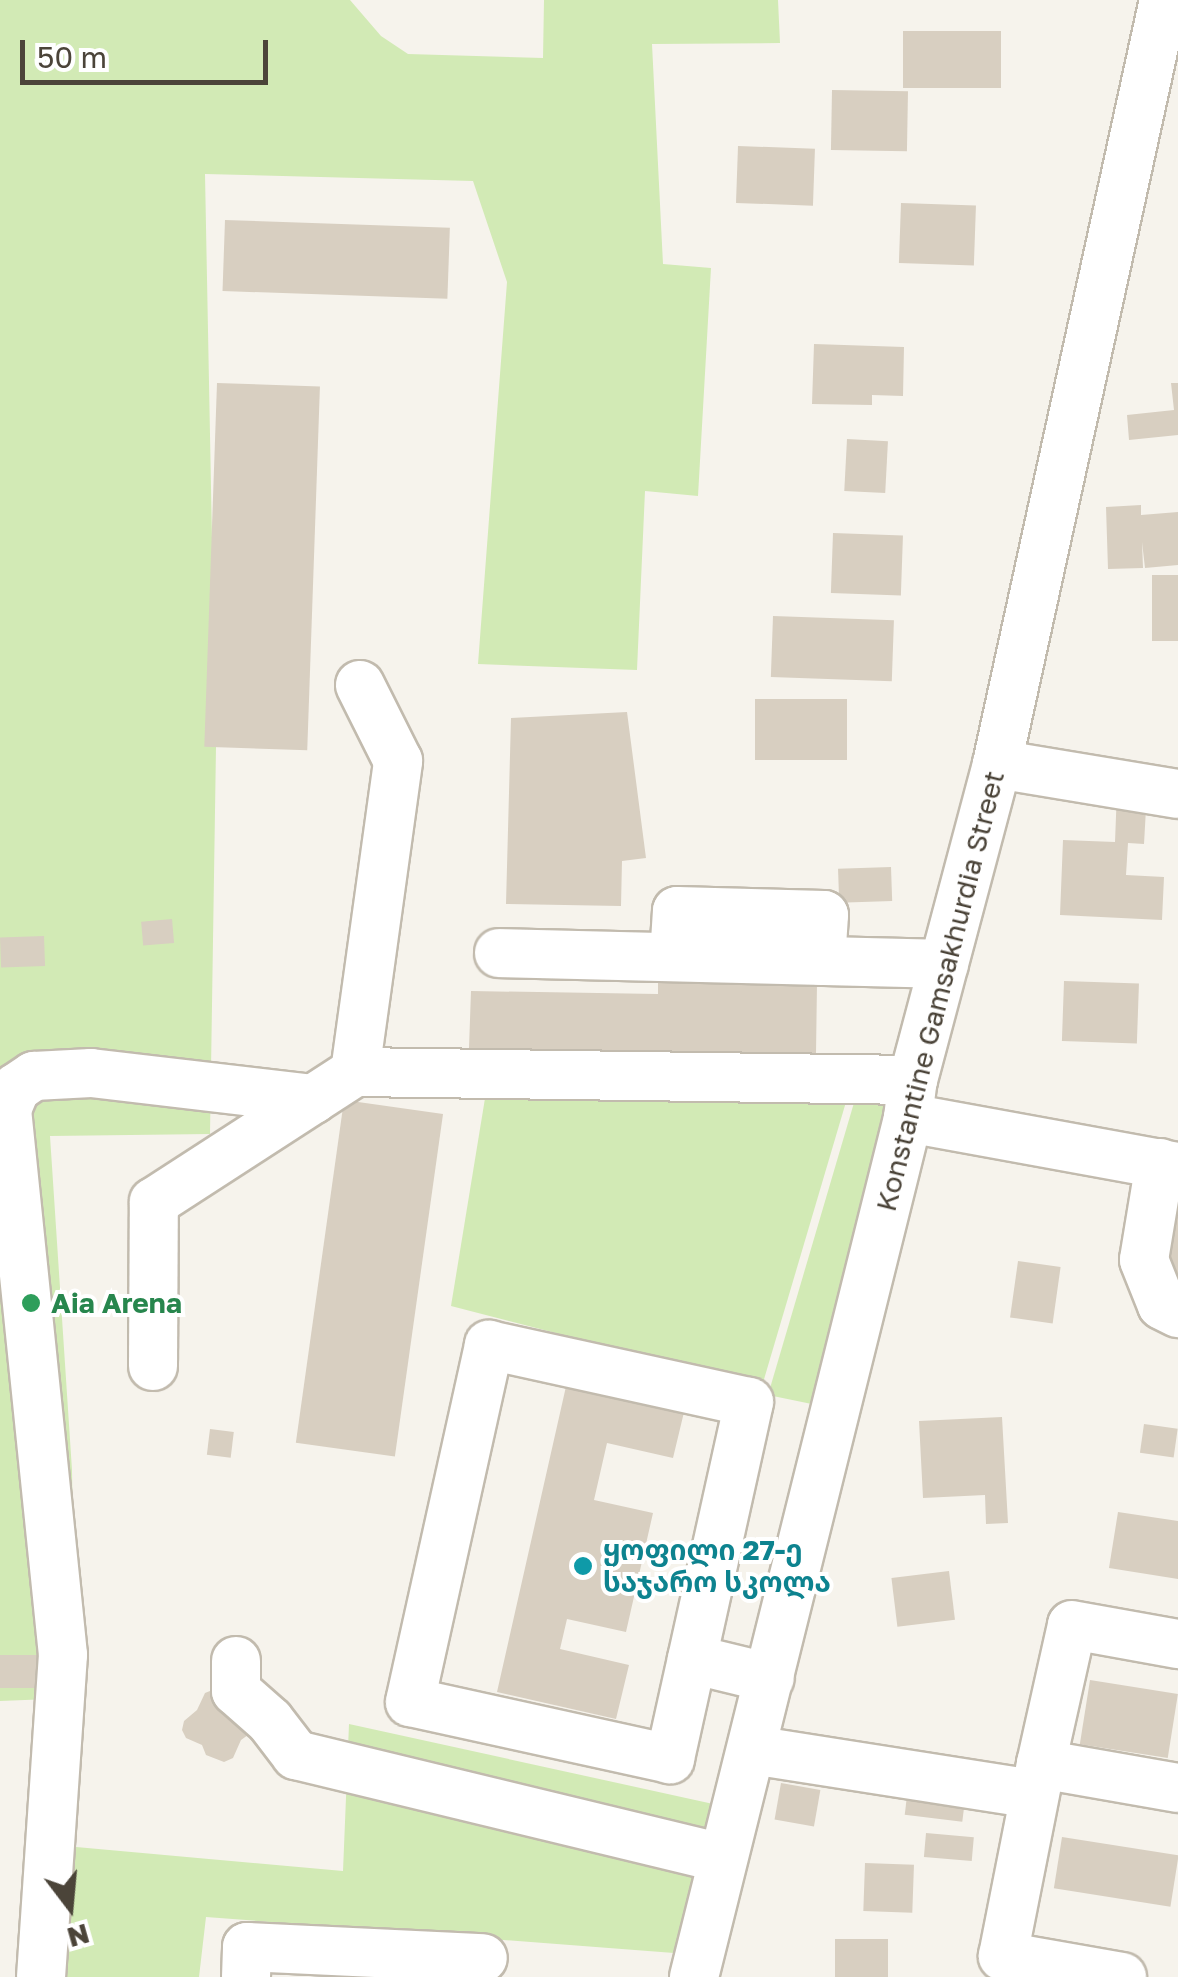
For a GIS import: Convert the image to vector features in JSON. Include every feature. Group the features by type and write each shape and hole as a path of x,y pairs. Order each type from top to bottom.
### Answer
{"street":[{"name":"Konstantine Gamsakhurdia Street","path":"694,1977 997,764 1164,0"},
{"path":"356,1072 398,761 360,685"},
{"path":"997,764 1178,794"},
{"path":"499,953 944,964"},
{"path":"153,1366 154,1202 356,1072 911,1099 1169,1165 1144,1260 1162,1305 1178,1314"},
{"path":"42,1977 63,1655 7,1109 16,1088 34,1076 91,1073 313,1100"},
{"path":"489,1345 748,1402 692,1659 670,1758 410,1702 489,1345"},
{"path":"1122,1977 1003,1956 1072,1625 1178,1644"},
{"path":"692,1659 770,1678"},
{"path":"236,1661 236,1690 270,1722 296,1755 723,1858"},
{"path":"752,1750 1037,1779 1178,1788"},
{"path":"246,1977 247,1946 483,1958"}],"green space":[{"path":"0,0 350,0 381,36 408,54 543,58 544,0 778,0 780,43 652,44 663,264 711,268 698,496 645,491 637,670 478,664 507,282 473,181 205,174 216,747 210,1134 50,1136 72,1470 75,1698 0,1701"},
{"path":"861,1079 913,1080 836,1409 768,1395"},
{"path":"488,1080 851,1085 762,1386 451,1306"},
{"path":"349,1724 736,1809 700,1955 206,1917 199,1977 57,1977 65,1846 343,1871"}],"building":[{"path":"903,31 1001,31 1001,88 903,88"},
{"path":"832,90 908,91 907,151 831,150"},
{"path":"738,146 815,149 813,206 736,203"},
{"path":"901,203 976,206 974,266 899,263"},
{"path":"225,220 450,228 447,299 223,291"},
{"path":"814,344 904,347 903,396 872,395 872,405 812,404"},
{"path":"217,383 320,387 307,750 204,747"},
{"path":"1171,383 1178,383 1178,435 1129,440 1127,415 1174,410"},
{"path":"847,439 888,441 885,493 844,491"},
{"path":"1141,505 1141,515 1178,512 1178,565 1145,568 1142,542 1143,568 1108,569 1106,507"},
{"path":"833,533 903,535 901,595 831,593"},
{"path":"1152,575 1178,575 1178,641 1152,641"},
{"path":"773,616 894,620 892,681 771,677"},
{"path":"755,699 847,699 847,760 755,760"},
{"path":"627,712 646,858 622,861 621,906 506,904 511,718"},
{"path":"1117,790 1147,791 1144,844 1128,843 1126,875 1164,877 1162,920 1060,915 1063,840 1115,842"},
{"path":"891,867 892,901 839,903 838,869"},
{"path":"172,919 174,943 143,946 141,922"},
{"path":"44,936 45,966 1,968 0,938"},
{"path":"1064,981 1139,984 1137,1044 1062,1041"},
{"path":"658,982 817,984 816,1054 469,1048 471,991 658,994"},
{"path":"344,1100 443,1114 395,1457 296,1443"},
{"path":"1173,1210 1178,1211 1178,1273 1163,1271"},
{"path":"1018,1261 1061,1267 1053,1323 1010,1317"},
{"name":"ყოფილი 27-ე საჯარო სკოლა","path":"567,1382 685,1408 673,1458 607,1443 594,1500 653,1513 626,1632 567,1619 560,1649 629,1665 616,1719 497,1692"},
{"path":"1002,1417 1008,1523 986,1524 985,1495 923,1498 919,1421"},
{"path":"1144,1424 1178,1429 1174,1457 1140,1453"},
{"path":"210,1429 234,1432 231,1458 207,1455"},
{"path":"1118,1512 1178,1521 1178,1579 1109,1568"},
{"path":"949,1571 955,1620 897,1627 891,1578"},
{"path":"0,1655 45,1655 45,1688 0,1688"},
{"path":"1090,1680 1178,1694 1168,1758 1080,1744"},
{"path":"215,1689 255,1730 241,1740 233,1758 224,1762 206,1755 202,1745 186,1738 182,1730 184,1721 197,1710 205,1693"},
{"path":"781,1783 820,1790 814,1826 775,1819"},
{"path":"908,1788 966,1795 962,1822 905,1815"},
{"path":"926,1833 974,1837 972,1861 924,1857"},
{"path":"1062,1837 1178,1855 1170,1907 1054,1888"},
{"path":"865,1863 914,1865 912,1913 863,1911"},
{"path":"835,1939 888,1939 888,1977 835,1977"}],"place":[{"name":"Aia Arena","path":"31,1303"},
{"name":"ყოფილი 27-ე საჯარო სკოლა","path":"583,1566"}]}
